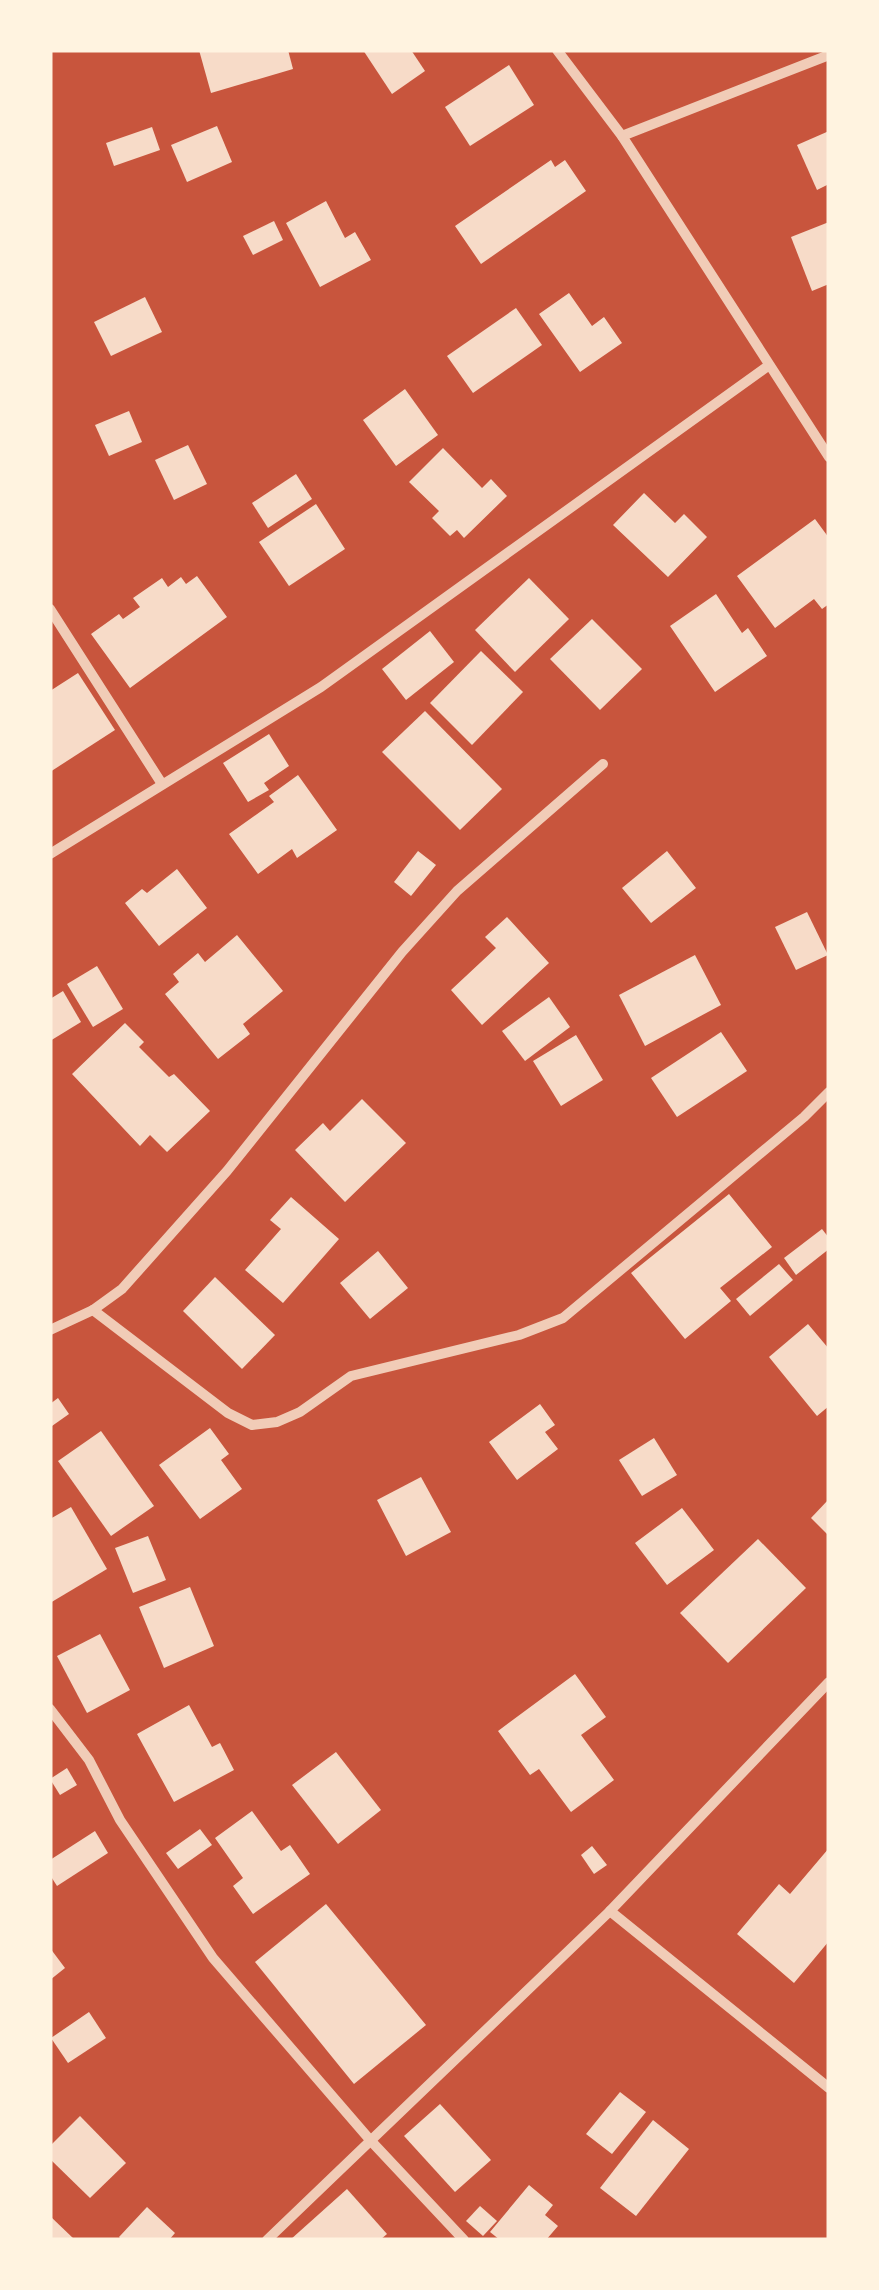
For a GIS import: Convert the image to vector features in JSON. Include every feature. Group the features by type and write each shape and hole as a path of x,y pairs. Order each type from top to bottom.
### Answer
{"street":[{"path":"557,50 622,136 829,458"},
{"path":"622,136 829,55"},
{"path":"50,854 321,687 768,366"},
{"path":"50,609 162,784"},
{"path":"50,1330 93,1310 122,1289 227,1171 402,952 457,891 603,764"},
{"path":"93,1310 228,1412 252,1425 277,1422 300,1412 352,1376 520,1335 563,1318 829,1092"},
{"path":"266,2240 610,1910 829,1682"},
{"path":"50,1709 88,1760 120,1820 214,1958 370,2141 464,2240"},
{"path":"610,1910 829,2088"}],"building":[{"path":"199,50 288,50 293,69 211,93"},
{"path":"363,50 411,50 425,71 392,94"},
{"path":"509,65 534,105 470,146 445,107"},
{"path":"217,126 232,162 187,182 171,145"},
{"path":"152,127 160,150 114,166 106,143"},
{"path":"829,131 829,184 817,190 797,145"},
{"path":"551,160 555,167 565,160 586,191 481,264 455,226"},
{"path":"326,201 345,238 355,232 371,260 320,287 286,223"},
{"path":"274,221 283,240 253,255 243,236"},
{"path":"829,222 829,284 812,291 791,237"},
{"path":"569,293 592,326 604,317 622,343 580,372 539,314"},
{"path":"145,297 162,332 111,356 94,322"},
{"path":"516,308 542,345 473,393 447,356"},
{"path":"405,389 438,435 396,466 363,420"},
{"path":"129,411 142,442 109,456 95,425"},
{"path":"188,445 207,484 174,500 155,460"},
{"path":"443,448 482,488 491,479 507,496 464,538 457,530 450,536 432,518 439,511 409,482"},
{"path":"296,474 312,499 268,528 252,503"},
{"path":"644,493 675,523 684,514 707,537 668,577 613,525"},
{"path":"316,504 345,549 289,586 259,542"},
{"path":"815,519 829,538 829,604 822,609 814,599 775,628 737,576"},
{"path":"197,576 227,617 130,688 91,634 119,614 123,619 140,607 133,598 162,578 168,587 181,577 186,584"},
{"path":"529,578 569,619 515,672 475,630"},
{"path":"716,594 742,633 748,628 767,656 715,692 670,626"},
{"path":"592,619 642,669 600,710 550,659"},
{"path":"430,631 454,662 406,700 382,669"},
{"path":"481,651 523,692 472,745 430,703"},
{"path":"78,673 115,730 50,772 50,691"},
{"path":"425,711 502,789 460,830 382,752"},
{"path":"269,734 289,766 264,783 269,790 248,802 223,763"},
{"path":"298,775 337,830 297,858 292,849 258,874 229,834 274,802 269,796"},
{"path":"418,851 436,865 411,896 394,882"},
{"path":"667,851 696,888 651,923 622,888"},
{"path":"177,869 207,908 159,946 125,903 142,889 147,893"},
{"path":"807,912 828,955 796,970 775,927"},
{"path":"507,917 549,963 482,1025 451,990 496,948 485,937"},
{"path":"237,935 283,991 243,1024 250,1034 218,1059 165,994 179,982 173,974 198,953 205,962"},
{"path":"695,955 721,1005 645,1046 619,995"},
{"path":"97,966 123,1009 93,1027 67,984"},
{"path":"63,991 81,1022 50,1041 50,999"},
{"path":"549,997 570,1027 525,1061 502,1031"},
{"path":"125,1023 144,1042 139,1047 169,1077 174,1074 210,1111 167,1152 150,1135 140,1146 72,1074"},
{"path":"721,1032 747,1071 677,1117 651,1078"},
{"path":"576,1035 603,1080 561,1106 533,1061"},
{"path":"362,1099 406,1143 345,1202 295,1150 323,1123 330,1131"},
{"path":"729,1194 772,1247 720,1288 731,1301 685,1339 631,1273"},
{"path":"291,1197 339,1239 283,1303 245,1270 281,1229 270,1220"},
{"path":"822,1229 829,1238 829,1249 796,1275 784,1258"},
{"path":"378,1251 408,1288 370,1319 340,1283"},
{"path":"779,1264 793,1280 750,1316 736,1299"},
{"path":"215,1277 275,1335 242,1369 183,1311"},
{"path":"808,1324 829,1349 829,1406 817,1416 769,1357"},
{"path":"58,1398 69,1414 52,1426 50,1404"},
{"path":"540,1404 555,1425 545,1432 558,1449 517,1480 489,1442"},
{"path":"210,1428 229,1454 221,1460 242,1489 200,1519 159,1465"},
{"path":"101,1431 154,1506 111,1536 58,1461"},
{"path":"654,1438 677,1475 642,1496 619,1460"},
{"path":"421,1477 451,1532 406,1556 377,1500"},
{"path":"829,1499 829,1536 811,1518"},
{"path":"71,1507 107,1569 50,1603 50,1519"},
{"path":"682,1508 714,1550 667,1585 635,1543"},
{"path":"148,1536 166,1580 133,1593 115,1548"},
{"path":"758,1539 806,1588 728,1663 680,1613"},
{"path":"190,1587 214,1646 164,1668 139,1607"},
{"path":"100,1634 130,1690 87,1713 57,1656"},
{"path":"575,1674 606,1717 581,1735 614,1780 571,1812 539,1769 530,1775 498,1731"},
{"path":"189,1705 212,1747 220,1743 234,1770 174,1802 137,1734"},
{"path":"336,1752 381,1810 338,1844 292,1785"},
{"path":"67,1768 77,1785 60,1795 50,1779"},
{"path":"252,1811 281,1851 290,1845 310,1874 253,1914 233,1886 243,1878 215,1838"},
{"path":"200,1829 212,1845 178,1869 166,1853"},
{"path":"95,1831 108,1853 57,1886 50,1875 50,1860"},
{"path":"592,1846 607,1865 594,1874 581,1855"},
{"path":"829,1848 829,1941 794,1983 737,1934 779,1884 790,1894"},
{"path":"326,1904 426,2025 354,2084 255,1962"},
{"path":"50,1948 65,1968 50,1980"},
{"path":"89,2012 106,2038 68,2063 51,2038"},
{"path":"620,2092 646,2112 612,2154 586,2134"},
{"path":"440,2104 491,2160 455,2192 404,2136"},
{"path":"80,2116 126,2163 90,2198 50,2159 50,2146"},
{"path":"653,2120 689,2149 636,2216 600,2188"},
{"path":"529,2185 553,2205 545,2215 558,2226 546,2240 500,2240 490,2232"},
{"path":"347,2189 387,2234 380,2240 290,2240"},
{"path":"480,2206 497,2221 483,2236 466,2221"},
{"path":"147,2207 175,2233 169,2240 122,2240 119,2237"},
{"path":"50,2216 75,2240 50,2240"}]}
